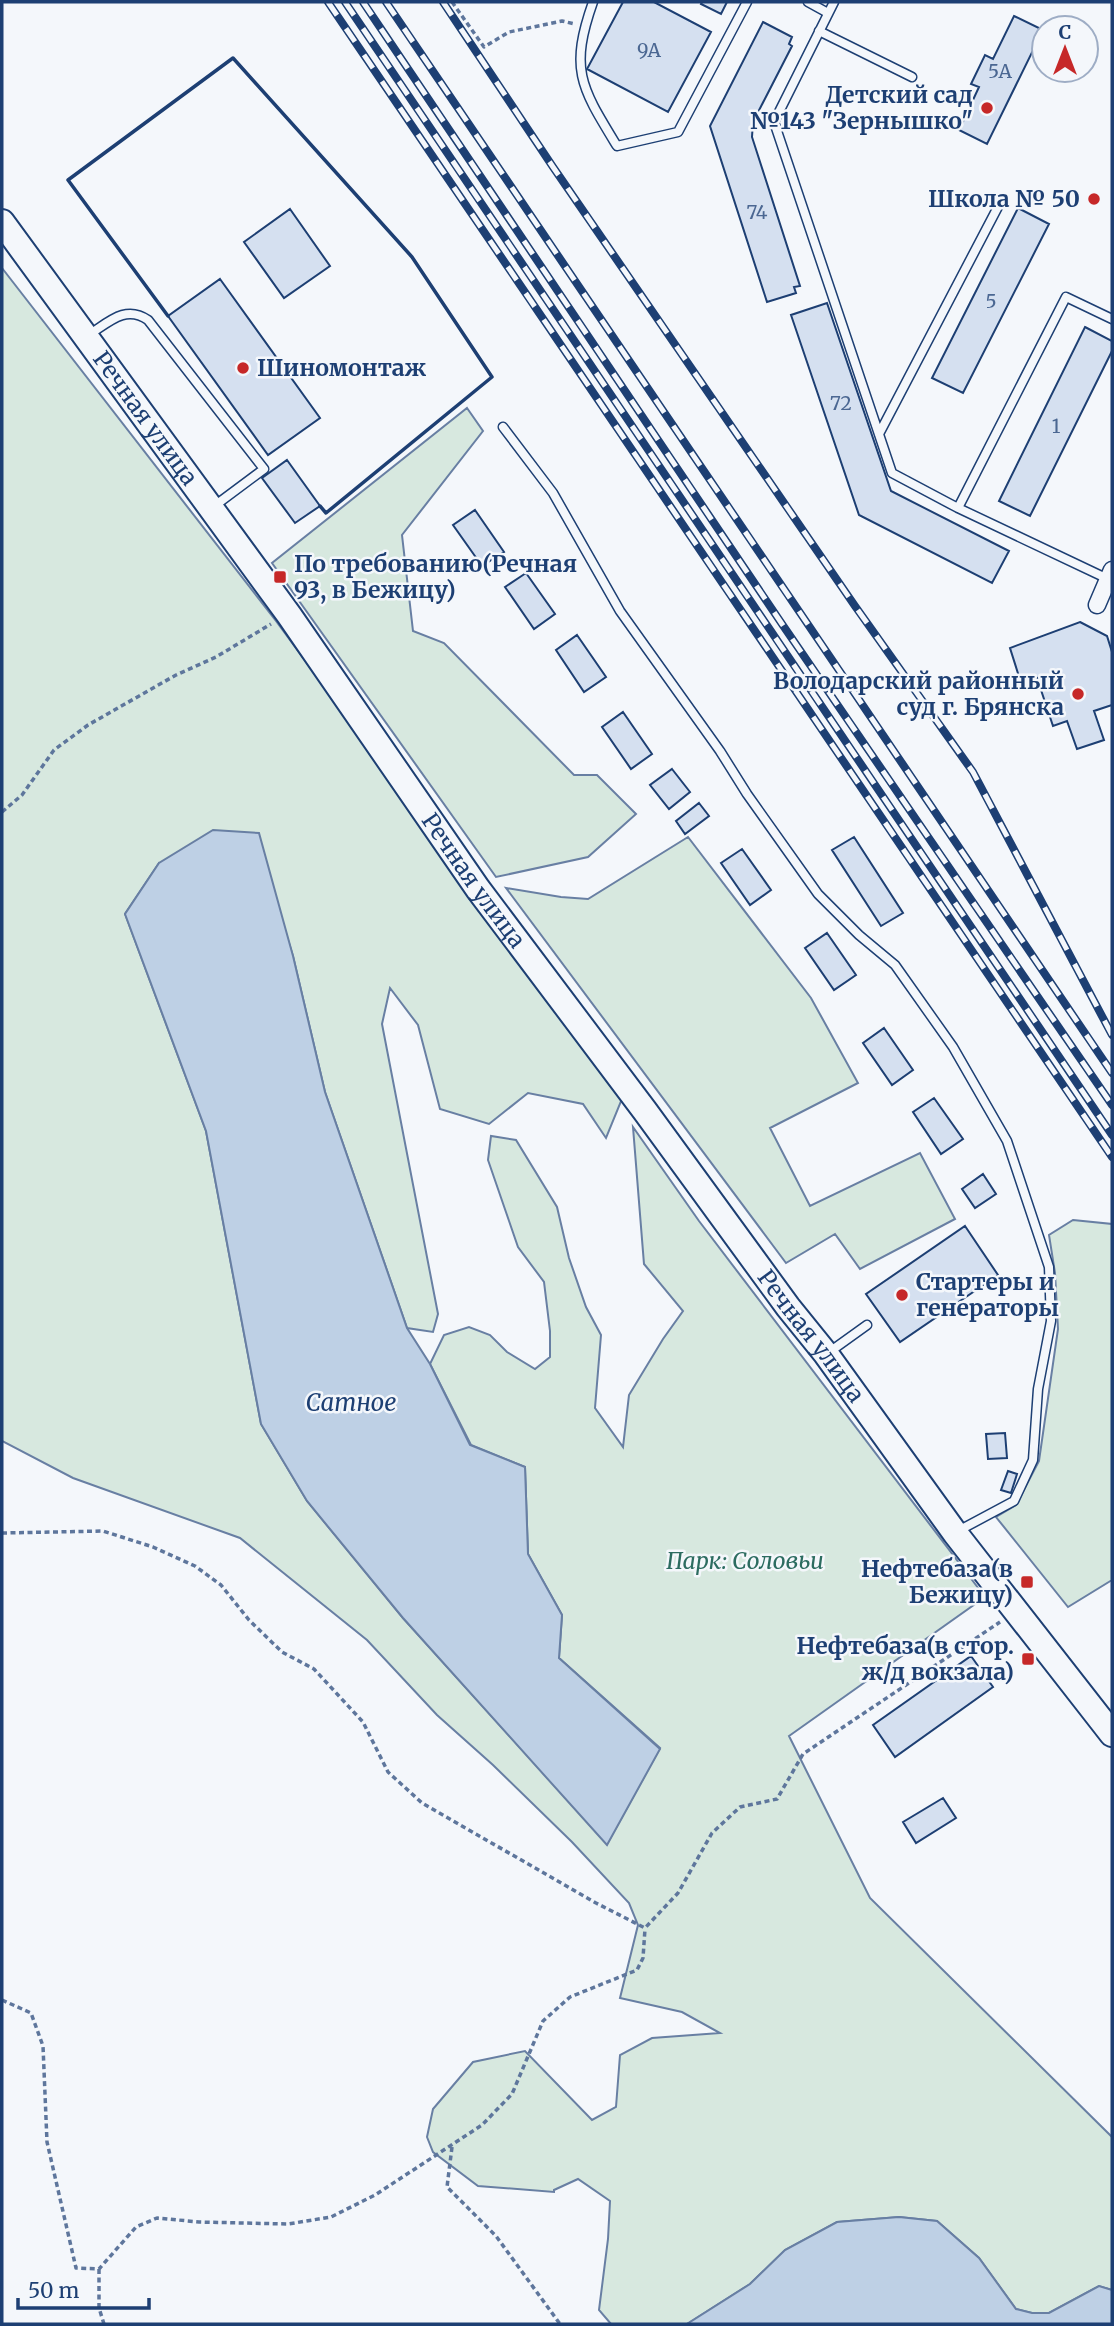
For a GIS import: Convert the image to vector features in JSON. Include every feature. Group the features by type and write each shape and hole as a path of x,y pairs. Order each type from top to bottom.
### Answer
{"main road":[{"name":"Речная улица","path":"2,222 289,615 478,889 788,1307 826,1354 955,1533 1112,1734"}],"street":[{"path":"1097,605 1110,575"}],"lane":[{"path":"593,2 584,26 579,52 581,76 595,109 617,146 678,132 747,2"},
{"path":"808,2 828,13"},
{"path":"834,2 774,122 892,473 958,508 1110,575"},
{"path":"819,30 912,77"},
{"path":"879,434 1000,203"},
{"path":"958,508 1066,297 1112,319"},
{"path":"86,336 123,314 137,312 148,320 264,469 211,509"},
{"path":"503,427 553,493 620,611 720,751 747,794 818,894 859,935 895,965 953,1047 1007,1141 1049,1267 1051,1321 1038,1390 1033,1460 1014,1501 955,1533"},
{"path":"826,1354 867,1325"}],"path":[{"path":"452,2 484,47 509,32 562,21 584,26"},
{"path":"2,812 22,795 54,750 88,725 289,615"},
{"path":"2,1533 103,1531 153,1547 195,1566 221,1585 250,1620 282,1652 314,1669 363,1722 388,1772 422,1803 596,1903 645,1928"},
{"path":"104,2324 99,2308 99,2269 136,2227 157,2218 288,2224 331,2217 375,2194 482,2125 512,2094 543,2021 570,1997 638,1970 643,1958 645,1928 678,1893 712,1833 740,1807 777,1799 803,1754 1016,1611"},
{"path":"2,2000 31,2013 43,2046 47,2142 61,2213 76,2268 99,2269"},
{"path":"452,2146 447,2187 496,2236 561,2324"}],"green space":[{"name":"Парк: Соловьи","path":"2,268 276,621 624,1094 606,1138 583,1104 528,1093 489,1124 440,1109 418,1025 390,988 382,1024 438,1314 433,1332 407,1328 325,1092 293,956 280,914 159,863 125,914 206,1131 261,1424 307,1501 403,1618 607,1844 660,1748 559,1658 562,1615 528,1554 525,1467 471,1445 430,1364 444,1335 469,1327 490,1335 507,1352 535,1369 550,1357 544,1282 518,1247 488,1160 491,1136 516,1140 557,1207 569,1258 586,1307 601,1335 595,1408 623,1447 629,1395 683,1311 644,1264 633,1127 699,1221 985,1597 789,1736 870,1898 1112,2137 1112,2290 1099,2286 1049,2313 1016,2309 979,2258 937,2221 899,2217 837,2222 785,2250 750,2284 687,2324 611,2324 599,2310 610,2201 578,2179 554,2192 478,2186 433,2152 427,2137 433,2109 473,2062 525,2051 592,2120 616,2107 620,2055 652,2038 720,2033 682,2012 620,1998 638,1925 629,1903 572,1842 437,1715 367,1640 240,1538 73,1478 2,1441"},
{"path":"467,408 483,431 402,535 413,631 444,643 574,775 597,775 636,814 588,857 496,877 272,563"},
{"path":"688,837 811,998 858,1083 770,1128 810,1206 920,1153 955,1219 860,1269 835,1234 786,1263 506,888 588,899"},
{"path":"1073,1220 1112,1224 1112,1580 1068,1607 996,1517 1016,1505 1039,1461 1058,1329 1055,1273 1049,1235"}],"water":[{"name":"Сатное","path":"213,830 259,833 293,956 325,1092 407,1328 430,1364 470,1445 525,1467 528,1554 562,1615 559,1658 660,1749 607,1845 403,1618 307,1501 261,1424 206,1131 125,914 159,863"},
{"path":"899,2217 937,2221 979,2258 1016,2309 1049,2313 1099,2286 1112,2290 1112,2324 687,2324 750,2284 785,2250 837,2222"}],"building":[{"path":"623,2 654,2 711,32 668,112 587,69"},
{"path":"727,2 721,14 701,4"},
{"path":"1014,16 1030,24 1030,56 987,144 959,130 979,87 971,84 985,55 993,59"},
{"path":"763,22 792,37 789,44 792,46 753,122 752,137 800,286 794,287 796,293 767,302 710,126"},
{"path":"1018,208 1049,224 963,393 932,378"},
{"path":"290,209 330,266 284,298 244,242"},
{"path":"220,279 320,418 268,455 168,316"},
{"path":"827,303 891,491 1009,551 992,583 859,515 791,315"},
{"path":"1085,327 1112,341 1112,351 1030,516 999,501"},
{"path":"287,460 320,506 295,523 262,478"},
{"path":"475,510 504,552 482,566 453,525"},
{"path":"526,573 555,614 534,629 505,587"},
{"name":"Володарский районный суд г. Брянска","path":"1080,622 1107,636 1112,652 1112,705 1094,711 1104,740 1077,749 1067,721 1053,726 1037,678 1021,683 1010,648"},
{"path":"577,635 606,677 584,692 556,650"},
{"path":"623,712 652,754 631,769 602,727"},
{"path":"672,769 690,792 669,809 650,785"},
{"path":"699,803 709,816 685,834 676,821"},
{"path":"854,837 903,913 881,926 832,850"},
{"path":"742,849 771,890 750,905 721,863"},
{"path":"827,933 856,975 834,990 805,948"},
{"path":"884,1028 913,1070 892,1085 863,1043"},
{"path":"934,1098 963,1139 941,1154 913,1112"},
{"path":"983,1174 996,1194 975,1208 962,1189"},
{"path":"965,1226 998,1275 900,1342 866,1294"},
{"path":"1005,1433 1007,1458 988,1459 986,1434"},
{"path":"1008,1471 1017,1474 1011,1493 1001,1490"},
{"path":"971,1656 993,1687 895,1757 873,1725"},
{"path":"943,1798 956,1818 916,1843 903,1822"}],"railway":[{"path":"328,2 1112,1157"},
{"path":"345,2 1112,1135"},
{"path":"363,2 782,624 1112,1105"},
{"path":"386,2 1112,1073"},
{"path":"443,2 553,167 855,606 973,772 1112,1035"}],"wall":[{"path":"168,316 68,180 233,58 412,257 492,377 326,513 320,506"}],"place":[{"name":"Детский сад №143 \"Зернышко\"","path":"987,108"},
{"name":"Школа № 50","path":"1094,199"},
{"name":"Шиномонтаж","path":"243,368"},
{"name":"По требованию(Речная 93, в Бежицу)","path":"280,577"},
{"name":"Володарский районный суд г. Брянска","path":"1078,694"},
{"name":"Стартеры и генераторы","path":"902,1295"},
{"name":"Нефтебаза(в Бежицу)","path":"1027,1582"},
{"name":"Нефтебаза(в стор. ж/д вокзала)","path":"1028,1659"}]}
